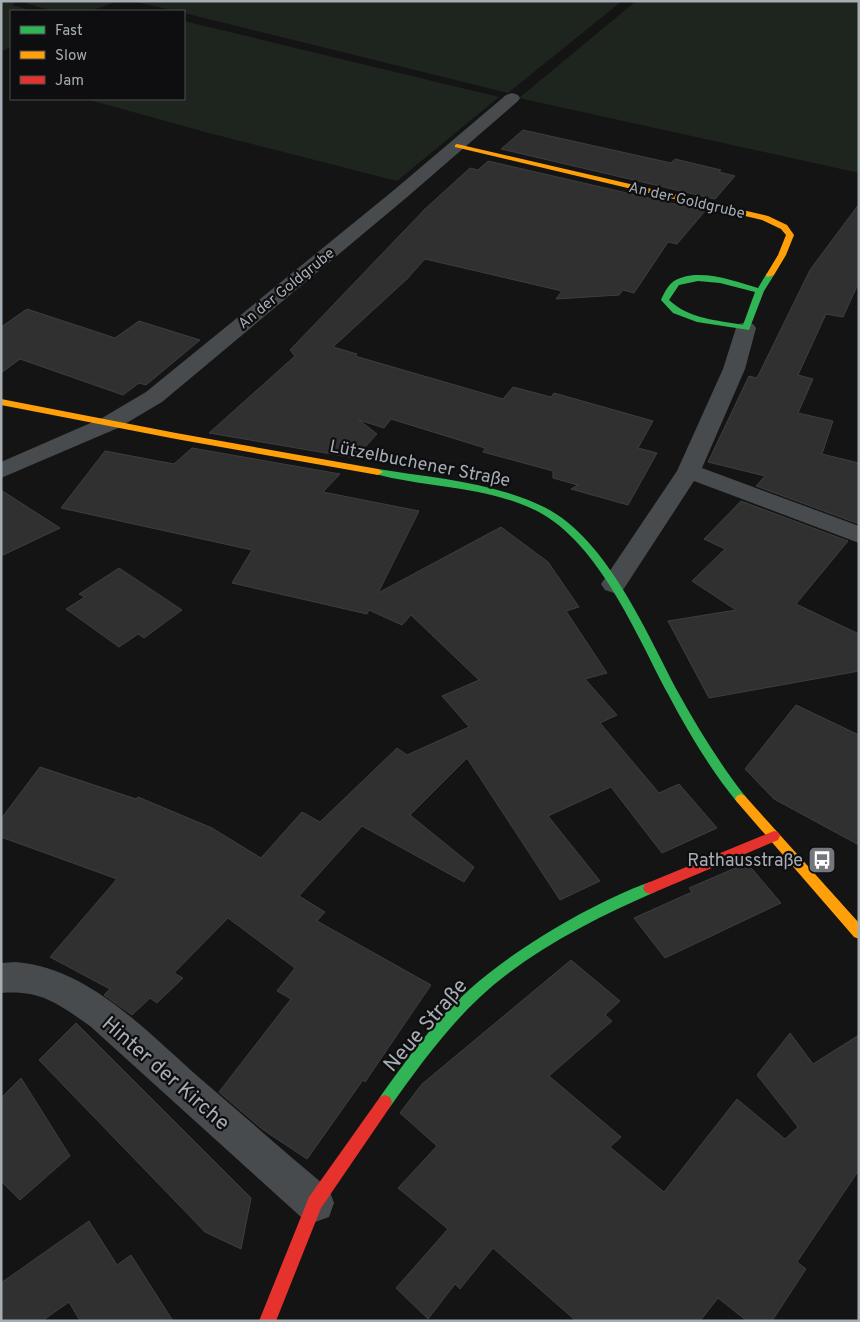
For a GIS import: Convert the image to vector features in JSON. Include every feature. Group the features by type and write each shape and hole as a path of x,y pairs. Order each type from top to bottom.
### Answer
{"street":[{"name":"An der Goldgrube","path":"1,471 110,423 154,397 457,146 512,98"},
{"name":"An der Goldgrube","path":"457,146 765,218 784,227 790,236 782,255 760,291 746,328 734,369 689,471 614,584"},
{"path":"746,328 692,317 676,311 664,300 669,291 680,282 699,279 760,291"},
{"name":"Lützelbuchener Straße","path":"1,402 176,436 487,491 540,509 578,535 614,584 717,766 737,794 859,933"},
{"path":"689,471 859,535"},
{"name":"Neue Straße","path":"267,1321 314,1203 392,1091 446,1022 488,982 548,942 626,898 774,836"},
{"name":"Hinter der Kirche","path":"1,978 17,976 46,981 69,992 94,1009 314,1203"}],"shaded area":[{"path":"1,1 17,1 12,5 29,10 10,10 10,47 1,51"},
{"path":"28,1 119,1 93,10 50,10 25,3"},
{"path":"132,1 622,1 508,93 185,13 185,10 172,10"},
{"path":"636,1 859,1 859,173 519,98"},
{"path":"185,21 499,97 397,181 205,132 90,100 185,100"}],"building":[{"path":"523,130 671,163 675,159 721,170 719,172 735,176 715,199 501,149"},
{"path":"488,161 705,211 677,244 668,242 634,293 623,290 619,295 556,299 562,291 425,259 407,279 333,347 357,354 355,356 503,399 513,387 551,397 554,393 653,421 638,448 657,453 628,505 571,489 578,485 553,478 553,471 483,452 485,448 391,419 384,428 359,420 377,434 355,458 209,433 295,356 290,350 425,209 470,168 478,170"},
{"path":"859,204 859,282 843,317 826,314 798,375 813,379 798,413 833,421 822,454 859,463 859,524 756,486 765,476 708,462 749,376 757,378 810,270"},
{"path":"27,309 115,338 139,321 200,340 146,385 139,383 123,395 20,359 1,373 1,327"},
{"path":"192,448 340,474 323,492 419,511 378,593 501,527 548,562 579,607 566,611 607,673 585,679 617,715 600,723 659,793 679,784 717,828 662,853 611,787 548,816 600,881 560,900 467,758 410,815 474,867 464,882 362,826 299,896 325,912 317,921 431,985 365,1082 363,1080 307,1159 262,1129 219,1092 291,999 277,991 295,968 228,918 174,973 183,978 157,1003 150,998 132,1015 104,995 110,989 50,957 117,879 1,837 1,819 40,767 136,799 138,797 212,828 261,858 302,812 320,822 397,748 407,755 469,727 442,696 479,680 411,615 402,625 369,610 367,614 232,583 252,550 61,508 105,451 174,464"},
{"path":"1,490 60,528 1,556"},
{"path":"741,501 848,541 796,604 859,634 859,671 709,698 668,621 736,610 692,581 725,549 704,539"},
{"path":"119,568 182,610 144,638 138,634 119,647 66,609 85,597 79,594"},
{"path":"796,705 859,735 859,845 774,799 745,769"},
{"path":"747,863 781,903 665,958 634,918 692,892 689,888"},
{"path":"571,960 620,1001 605,1015 612,1021 549,1076 621,1137 610,1147 664,1192 737,1099 785,1139 798,1127 757,1075 790,1033 813,1064 859,1035 859,1170 797,1262 806,1269 772,1321 747,1321 718,1298 700,1321 576,1321 493,1248 460,1289 455,1284 428,1319 396,1288 448,1229 398,1188 437,1146 400,1113 422,1084"},
{"path":"76,1023 251,1198 241,1249 205,1232 39,1060"},
{"path":"21,1078 70,1156 20,1200 1,1181 1,1098"},
{"path":"89,1221 117,1265 131,1255 173,1321 80,1321 69,1302 42,1321 1,1321 1,1283"}],"traffic: fast":[{"path":"760,291 746,328 700,320 676,311 665,300 674,285 688,279 720,280 760,291 770,275"},
{"path":"378,472 460,485 521,501 556,518 571,530 585,544 609,576 698,738 741,799"},
{"path":"385,1102 420,1054 447,1022 461,1006 489,981 566,930 650,888"}],"traffic: slow":[{"path":"457,146 765,218 784,227 790,235 782,255 770,275"},
{"path":"1,402 378,472"},
{"path":"741,799 859,933"}],"traffic: jam":[{"path":"650,888 774,836"},
{"path":"267,1321 315,1203 385,1102"}],"place":[{"name":"Rathausstraße","path":"822,860"}]}
